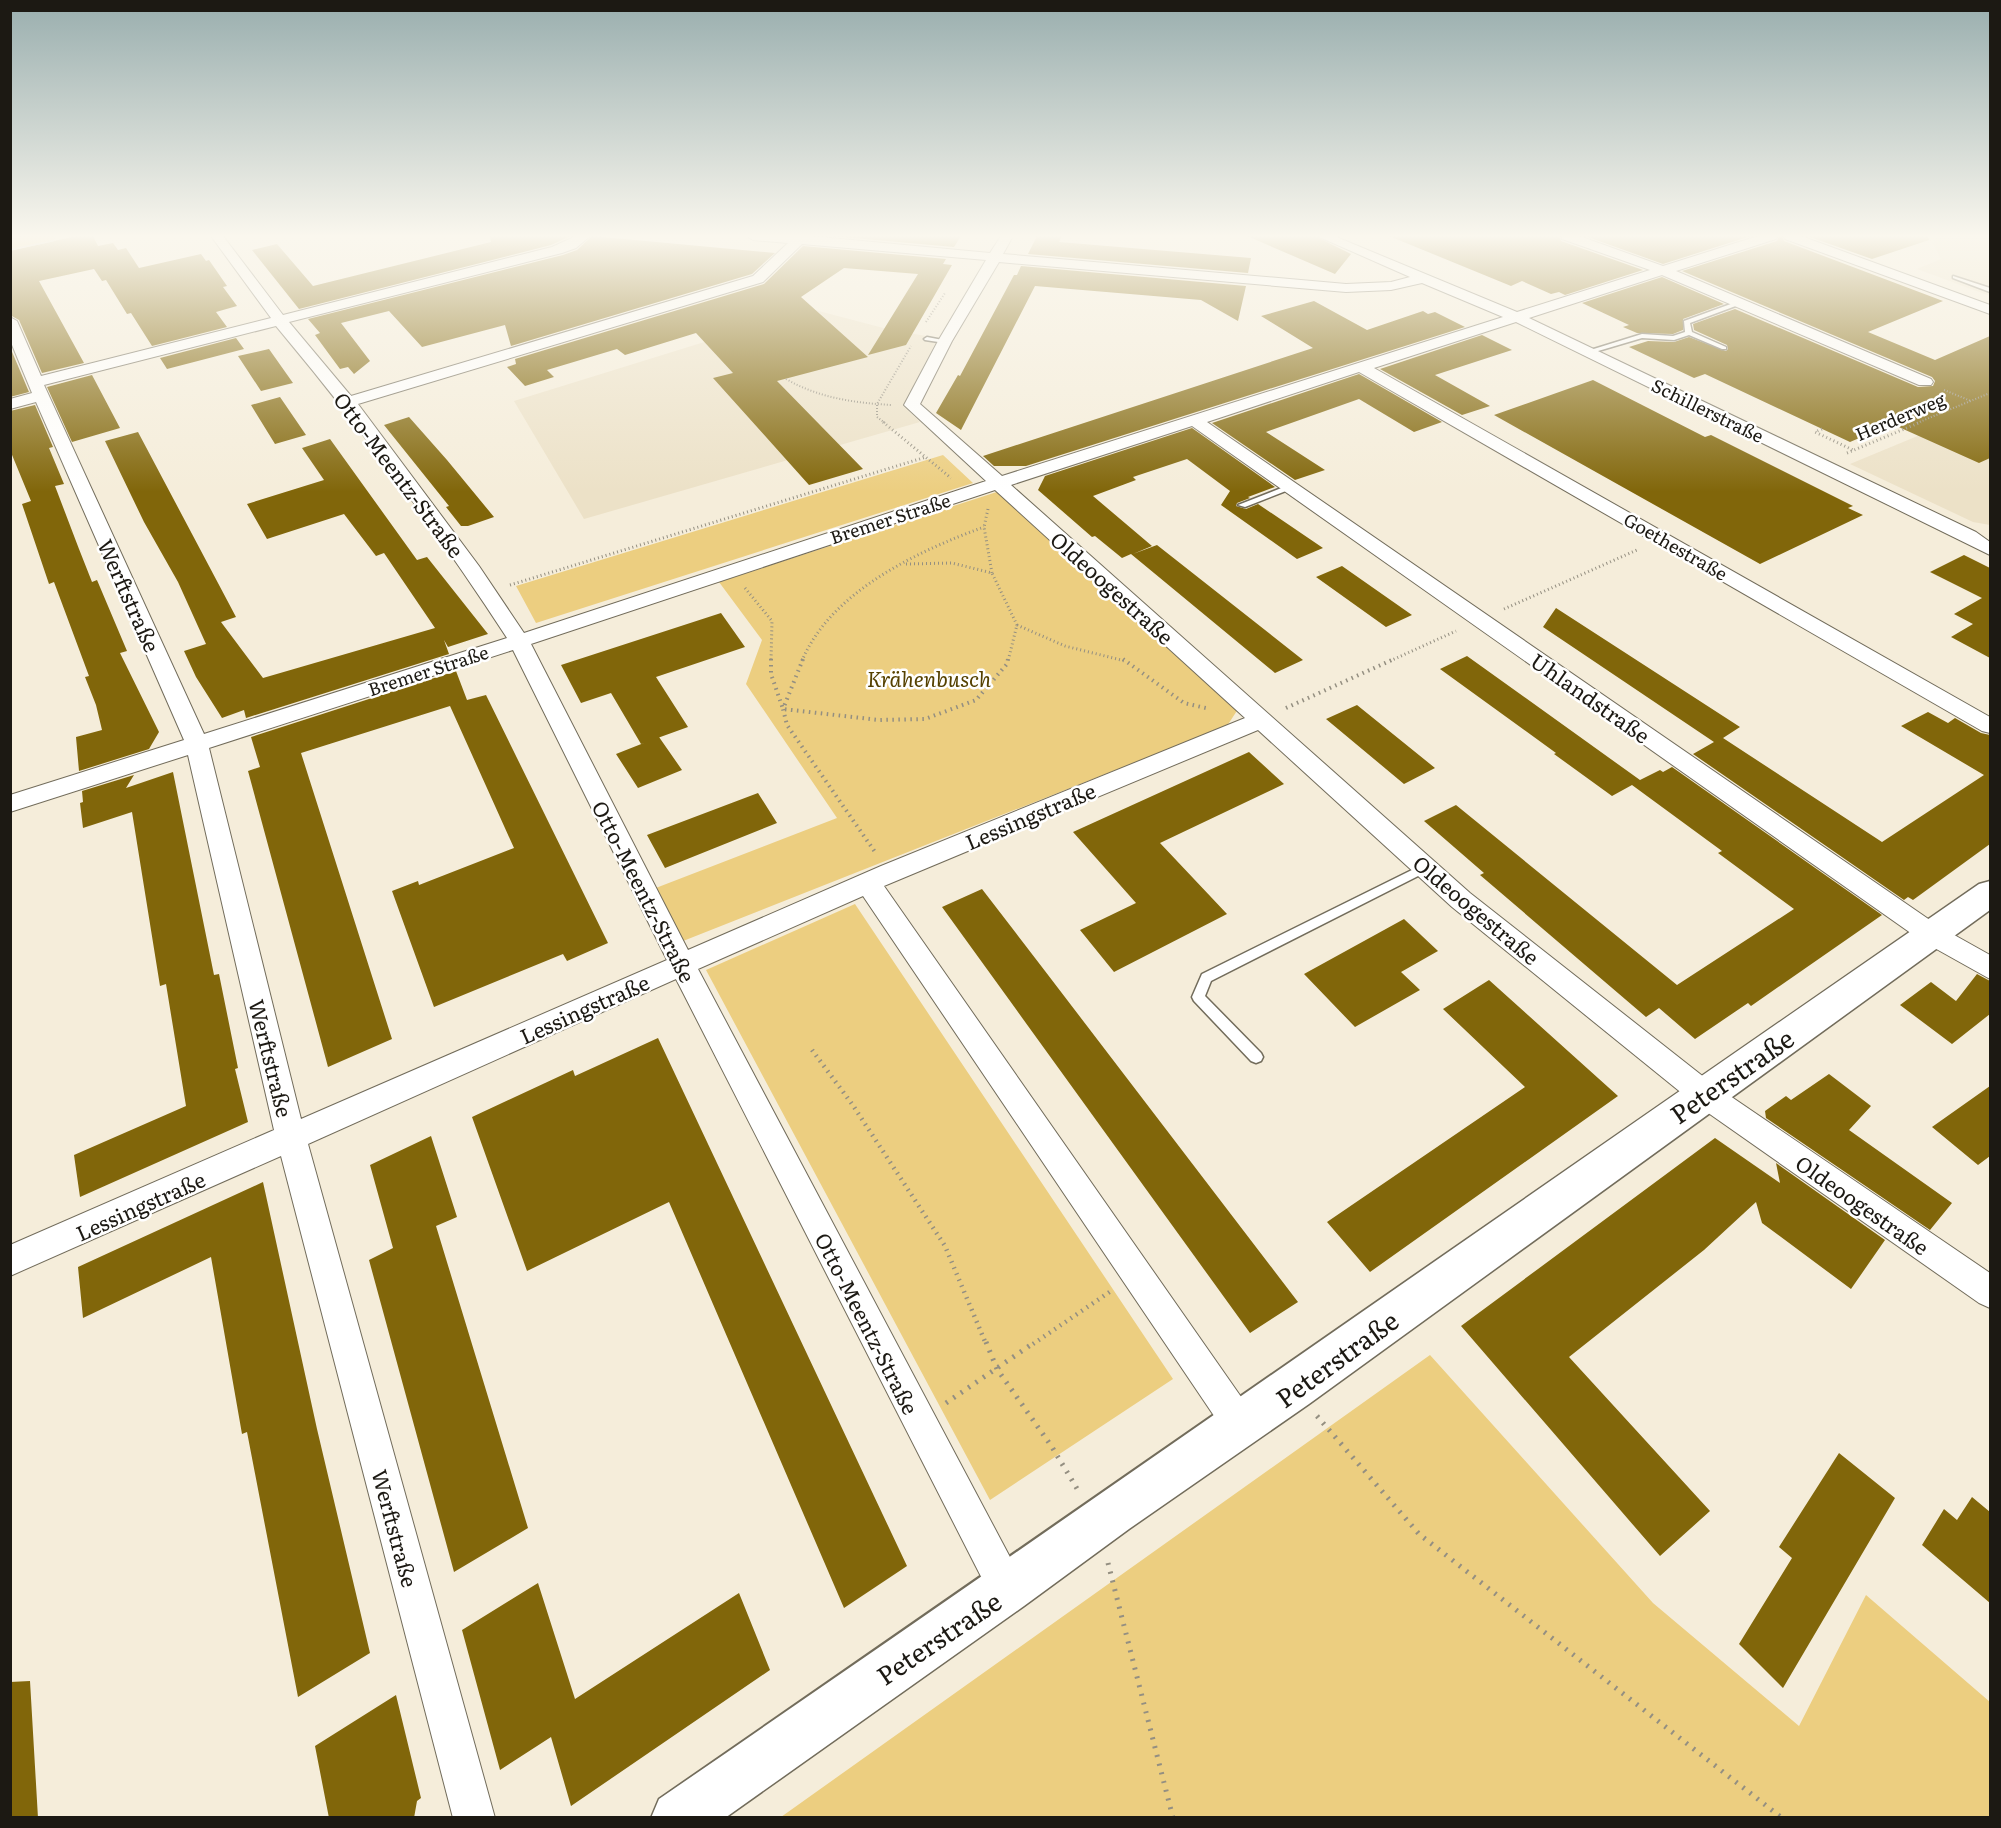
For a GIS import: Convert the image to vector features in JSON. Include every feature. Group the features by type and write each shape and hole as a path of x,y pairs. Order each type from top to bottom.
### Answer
{"main road":[{"name":"Peterstraße","path":"678,1818 1007,1589 1097,1523 1241,1425 1990,893"}],"street":[{"name":"Werftstraße","path":"10,321 38,389 197,744 291,1138 474,1818"},
{"path":"10,404 38,389 279,321"},
{"name":"Otto-Meentz-Straße","path":"280,321 348,402 487,592 519,641 682,964 1007,1589"},
{"path":"348,402 617,321"},
{"path":"945,341 957,321"},
{"name":"Bremer Straße","path":"10,804 519,641 969,492 1507,321"},
{"name":"Schillerstraße","path":"1525,321 1969,536 1990,550"},
{"path":"1782,321 1925,382"},
{"name":"Oldeoogestraße","path":"945,341 912,405 1461,900 1704,1094 1990,1293"},
{"name":"Goethestraße","path":"1361,367 1990,726"},
{"name":"Uhlandstraße","path":"1194,420 1931,934 1990,968"},
{"path":"1969,536 1990,539"},
{"name":"Lessingstraße","path":"10,1261 879,878 1261,720"},
{"path":"879,878 1136,1274 1241,1425"}],"lane":[{"path":"1688,321 1686,322 1689,333"},
{"path":"1588,352 1642,336 1674,338 1689,333 1725,348"},
{"path":"927,339 945,341"},
{"path":"1242,505 1292,487"},
{"path":"1256,1057 1198,997 1206,978 1426,867"}],"path":[{"path":"786,379 801,389 870,404"},
{"path":"1925,382 1971,401"},
{"name":"Herderweg","path":"1820,465 1990,393"},
{"path":"1822,429 1815,432 1854,450"},
{"path":"487,592 926,457"},
{"path":"783,709 879,720 925,719 976,700 1007,664 1017,625 992,573 984,526 988,508 969,492"},
{"path":"783,709 805,654 831,614 869,583 948,540 984,526"},
{"path":"906,564 952,562 992,573"},
{"path":"731,571 772,621 771,674 787,725 879,878"},
{"path":"1017,625 1065,646 1121,658 1184,703 1261,720"},
{"path":"812,1050 852,1104 945,1246 997,1369 1052,1447 1097,1523 1173,1818"},
{"path":"919,1421 1136,1274"},
{"path":"1293,1388 1419,1534 1782,1818"}],"shaded area":[{"path":"771,321 858,321 938,338 903,406 920,422 584,519 514,401"},
{"path":"1990,406 1990,525 1973,522 1850,464"}],"green space":[{"path":"943,455 973,483 536,623 516,586"},
{"name":"Krähenbusch","path":"1006,489 1242,703 1227,726 673,945 648,891 837,818 746,684 762,640 719,582"},
{"path":"855,904 1173,1379 990,1500 706,970"},
{"path":"1430,1355 1653,1603 1799,1726 1866,1595 1990,1702 1990,1817 781,1817"}],"building":[{"path":"20,321 61,321 84,363 42,373"},
{"path":"136,321 223,321 227,327 152,346"},
{"path":"310,321 348,321 341,323 370,361 354,374 348,367 340,369 315,335 320,333"},
{"path":"398,321 594,321 511,346 505,325 422,347"},
{"path":"640,321 828,321 868,357 777,381 863,469 809,485 713,378 733,373 696,333 625,355 617,349 547,370 554,377 525,386 507,367 516,364 515,359"},
{"path":"889,321 920,321 906,345 868,355"},
{"path":"989,321 1017,321 961,430 936,413 958,375 960,376"},
{"path":"1270,321 1351,321 1367,330 1393,321 1454,321 1465,327 1026,466 994,466 983,456 1313,348"},
{"path":"1621,321 1683,321 1683,330 1673,334 1637,333 1623,327 1629,325"},
{"path":"1701,321 1764,321 1918,387 1933,386 1935,381 1932,377 1801,321 1894,321 1868,332 1935,360 1990,336 1990,458 1979,463 1892,424 1850,442 1705,374 1694,378 1629,347 1648,341 1674,342 1689,337 1726,351 1727,345 1694,330 1693,324"},
{"path":"1482,335 1512,350 1435,375 1490,406 1462,415 1380,369"},
{"path":"236,338 244,349 167,369 160,358"},
{"path":"10,347 29,392 10,397"},
{"path":"269,349 293,383 261,391 238,356"},
{"path":"1359,374 1442,422 1414,432 1359,399 1266,432 1325,470 1295,480 1212,423"},
{"path":"92,375 120,428 72,442 47,387"},
{"path":"1593,380 1705,437 1711,435 1853,506 1848,508 1863,515 1760,564 1494,415"},
{"path":"280,397 306,435 275,444 251,405"},
{"path":"35,405 53,447 49,448 64,484 55,486 92,582 97,580 127,651 120,653 159,732 149,749 79,771 76,737 102,730 96,705 85,677 89,676 54,582 49,584 22,504 31,501 10,450 10,411"},
{"path":"409,417 494,517 468,526 461,526 446,507 449,506 384,425"},
{"path":"1192,428 1275,487 1248,497 1250,498 1237,503 1236,506 1246,509 1258,504 1323,548 1297,559 1221,505 1230,491 1187,459 1133,477 1136,480 1093,496 1152,546 1133,554 1157,545 1303,660 1275,673 1131,554 1122,558 1095,536 1092,537 1038,490 1045,476"},
{"path":"138,432 236,617 221,622 263,678 435,628 384,553 376,556 344,514 267,539 247,504 324,480 302,448 330,439 417,560 427,557 488,634 448,647 444,640 449,654 246,718 244,710 222,718 196,677 184,651 206,644 178,582 144,522 105,441"},
{"path":"1964,555 1990,568 1990,658 1951,637 1973,624 1954,614 1982,598 1930,572"},
{"path":"1342,566 1412,615 1386,627 1316,577"},
{"path":"1556,608 1740,727 1723,738 1882,842 1984,775 1901,726 1928,712 1948,723 1955,718 1981,733 1990,735 1990,844 1913,900 1908,897 1904,900 1693,754 1714,742 1543,627"},
{"path":"721,613 745,647 656,677 688,727 641,744 611,693 581,703 561,665"},
{"path":"1467,656 1640,780 1672,767 1882,915 1751,1006 1748,1003 1695,1039 1659,1008 1646,1017 1480,875 1484,873 1424,821 1456,805 1677,985 1794,909 1718,853 1722,851 1632,785 1612,796 1440,669"},
{"path":"456,671 467,700 486,695 608,943 567,961 563,954 434,1007 392,891 418,881 419,885 514,848 450,706 301,753 392,1039 328,1067 248,771 260,767 251,737"},
{"path":"1357,705 1435,768 1404,784 1326,719"},
{"path":"659,737 682,770 638,788 616,754"},
{"path":"1249,752 1284,784 1160,843 1227,914 1114,972 1080,930 1136,903 1073,832"},
{"path":"173,772 214,975 219,974 238,1068 235,1069 248,1122 80,1197 74,1155 186,1106 166,984 160,986 132,812 83,828 80,803 83,802 82,791 134,775 126,788"},
{"path":"758,793 777,823 665,868 647,835"},
{"path":"982,889 1298,1302 1250,1333 942,907"},
{"path":"1404,919 1438,951 1401,972 1420,990 1355,1027 1304,974"},
{"path":"1977,974 1990,981 1990,1014 1952,1044 1900,1005 1931,982 1956,1001"},
{"path":"1489,980 1618,1096 1370,1272 1327,1222 1525,1087 1443,1009"},
{"path":"658,1038 907,1566 844,1608 669,1202 527,1271 472,1117 573,1070 575,1076"},
{"path":"1829,1074 1871,1106 1849,1130 1952,1203 1930,1230 1766,1118 1765,1111 1786,1096 1791,1100"},
{"path":"1990,1086 1990,1156 1978,1165 1932,1127"},
{"path":"431,1136 457,1217 436,1226 528,1528 454,1572 369,1260 393,1248 370,1165"},
{"path":"1715,1138 1780,1183 1776,1163 1885,1240 1851,1289 1762,1223 1756,1202 1704,1250 1569,1357 1710,1511 1660,1556 1461,1326"},
{"path":"263,1182 317,1429 370,1653 298,1697 247,1432 242,1434 211,1257 83,1318 78,1267"},
{"path":"1839,1453 1895,1498 1783,1688 1739,1644 1792,1558 1779,1547"},
{"path":"1972,1497 1990,1512 1990,1603 1922,1545 1944,1509 1957,1520"},
{"path":"538,1583 575,1699 739,1593 770,1670 571,1806 551,1737 500,1770 462,1630"},
{"path":"30,1681 38,1818 10,1818 10,1682"},
{"path":"396,1695 421,1798 417,1801 414,1818 329,1818 315,1746"}]}
